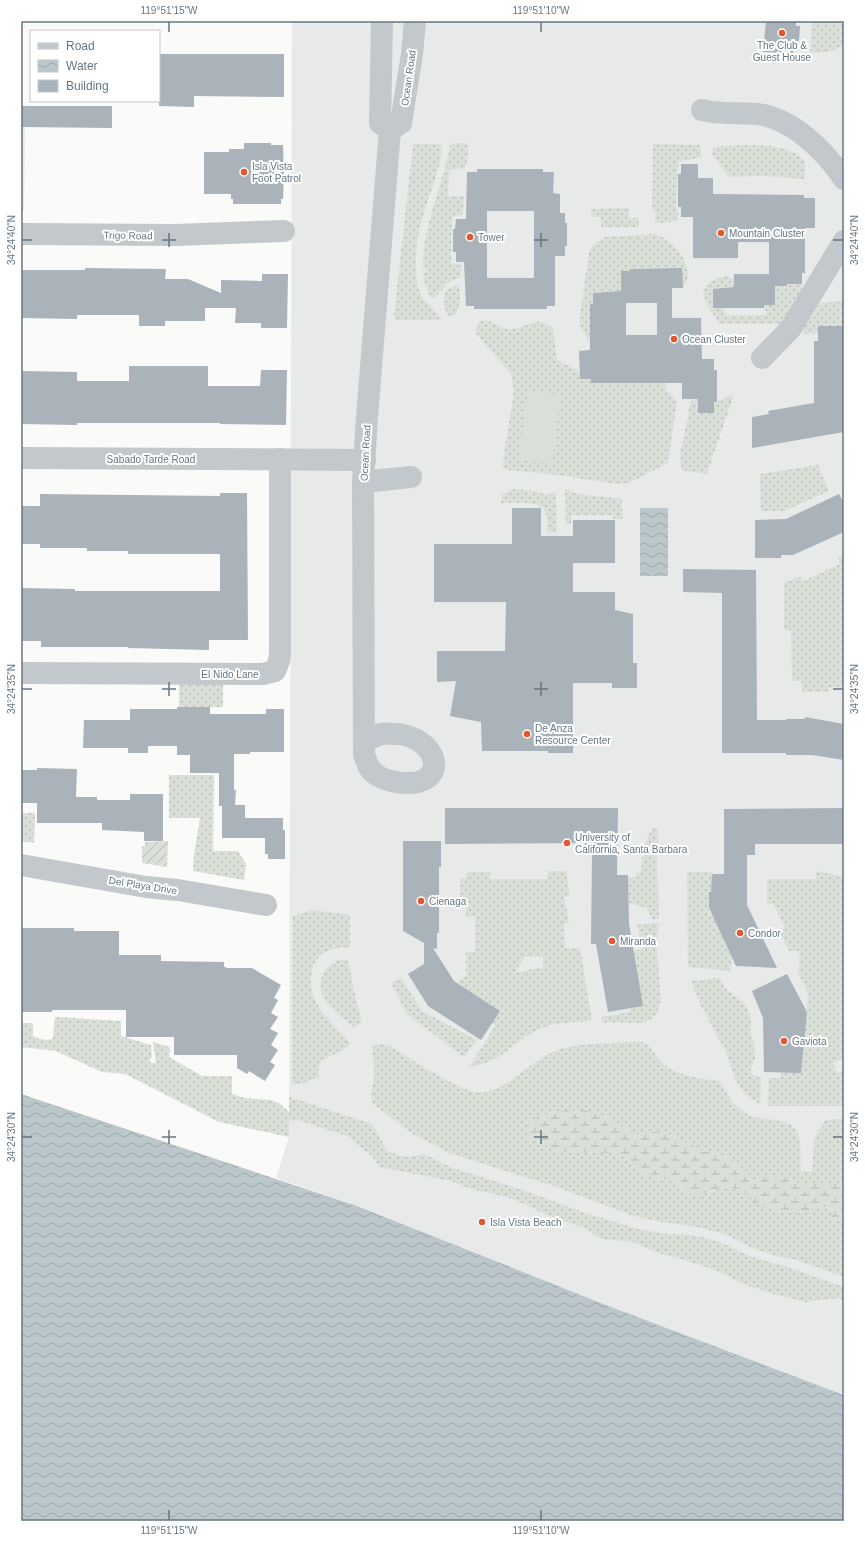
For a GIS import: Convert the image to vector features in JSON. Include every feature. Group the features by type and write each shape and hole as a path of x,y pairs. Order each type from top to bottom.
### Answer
{"street":[{"path":"382,21 380,124 390,130"},
{"name":"Ocean Road","path":"364,742 380,734 390,733 408,736 424,744 433,758 434,767 430,777 421,782 406,783 391,781 374,774 367,765 364,753 363,482 366,417 390,130 401,122 412,54 415,21"},
{"path":"702,110 715,113 735,112 759,114 781,121 802,133 835,165 844,179"},
{"name":"Trigo Road","path":"21,234 175,235 284,231"},
{"path":"762,358 791,328 844,241"},
{"name":"Sabado Tarde Road","path":"21,458 365,460"},
{"name":"El Nido Lane","path":"21,673 263,674 275,671 280,654 280,459"},
{"path":"363,482 411,477"},
{"name":"Del Playa Drive","path":"21,865 146,887 178,890 266,905"}],"shaded area":[{"name":"University of California, Santa Barbara","path":"292,21 844,21 844,1395 611,1307 357,1206 276,1178 289,1136"},
{"path":"21,126 25,126 24,210 21,210"}],"green space":[{"path":"812,21 838,21 844,24 844,44 827,52 810,52"},
{"path":"453,143 466,143 468,149 465,168 449,170 448,196 464,196 462,214 452,217 451,263 462,265 460,278 450,281 438,295 432,298 427,289 423,273 427,272 426,269 423,269 426,238 450,146"},
{"path":"413,144 438,144 442,147 437,173 423,215 416,248 416,273 421,296 425,302 438,314 440,320 396,320 394,316"},
{"path":"653,144 700,145 702,157 678,162 676,207 678,209 678,221 655,223 655,211 652,210"},
{"path":"748,145 778,147 799,156 805,161 805,179 761,176 729,177 712,154 713,147"},
{"path":"629,208 629,218 638,218 639,227 601,227 601,217 591,217 591,209"},
{"path":"654,234 672,244 682,256 688,276 683,288 671,268 632,269 631,271 621,271 621,288 625,292 609,292 613,342 589,341 579,324 589,252 594,244 605,237"},
{"path":"726,276 737,280 734,287 713,289 713,305 723,305 726,315 767,315 764,305 775,305 774,286 802,284 802,297 783,324 720,324 706,302 704,290 707,284"},
{"path":"458,285 460,300 458,308 455,315 448,316 444,306 444,297 448,290"},
{"path":"844,301 844,326 818,326 818,333 803,334 803,329 820,303"},
{"path":"486,320 506,329 515,329 535,322 542,322 553,328 557,360 580,372 581,379 591,379 591,383 656,383 665,378 666,390 677,401 668,463 629,483 617,484 558,475 502,469 514,390 511,374 475,332 479,322"},
{"path":"527,392 560,395 553,463 519,460"},
{"path":"734,394 707,474 682,470 680,455 691,401 693,399 698,399 698,413 713,413 714,403"},
{"path":"818,465 829,491 784,511 761,511 760,474"},
{"path":"512,489 535,491 547,495 556,492 557,532 547,533 546,513 539,506 519,502 501,503 502,495"},
{"path":"565,489 579,494 622,499 622,519 614,519 613,515 571,515 571,524 566,525"},
{"path":"844,555 844,687 829,687 829,692 802,692 802,681 792,681 791,630 784,630 784,583 800,576 803,581 840,564 838,558"},
{"path":"179,683 223,684 223,707 179,707"},
{"path":"169,775 214,775 213,851 238,851 246,864 244,880 193,871 200,818 169,818"},
{"path":"21,813 35,813 34,843 21,841"},
{"path":"655,827 658,828 657,862 659,919 652,919 647,908 629,903 628,879 634,877 641,870 643,849 649,834"},
{"path":"168,841 167,867 142,863 142,847 145,846 145,842"},
{"path":"547,871 566,871 570,896 564,897 569,923 564,923 565,948 580,948 592,1021 563,1023 542,1028 525,1037 495,1059 469,1067 496,1025 492,1023 500,1011 457,982 466,976 466,952 475,952 475,917 466,917 466,903 460,903 460,879 466,878 467,872 490,872 490,879 547,879","holes":["524,957 543,957 543,967 515,973"]},
{"path":"816,871 844,877 844,1058 833,1063 837,1073 844,1070 844,1106 768,1106 769,1078 781,1078 781,1073 801,1072 808,993 797,971 799,971 800,951 789,951 779,930 785,927 773,903 767,905 767,879 816,879"},
{"path":"687,872 713,872 711,892 709,892 709,913 711,913 732,958 730,971 688,967"},
{"path":"313,910 349,915 350,917 350,947 333,949 323,953 314,964 311,985 317,1004 329,1020 351,1044 340,1052 321,1062 319,1066 319,1077 301,1084 292,1084 293,916"},
{"path":"660,923 658,928 657,950 661,1003 656,1015 650,1020 642,1023 602,1023 602,1017 630,1012 633,951 642,949 637,924"},
{"path":"340,960 348,960 362,1022 353,1027 327,1003 321,990 324,972 333,963"},
{"path":"401,978 422,1011 476,1040 464,1057 407,1014 391,983"},
{"path":"719,978 726,989 744,1003 751,1017 750,1031 754,1044 755,1059 750,1072 753,1075 761,1077 760,1104 745,1094 735,1079 726,1052 699,1002 691,981"},
{"path":"55,1017 121,1021 121,1036 151,1045 152,1057 149,1060 151,1063 156,1063 153,1042 170,1047 169,1057 202,1076 232,1076 232,1094 244,1098 271,1100 279,1103 289,1112 289,1097 372,1124 388,1152 406,1157 424,1154 452,1168 523,1190 585,1213 638,1229 667,1234 693,1235 720,1242 749,1256 791,1268 844,1287 844,1302 839,1298 806,1302 774,1294 743,1284 704,1266 656,1252 633,1242 602,1239 584,1228 550,1216 511,1198 471,1189 452,1181 379,1167 373,1157 347,1136 298,1120 289,1121 289,1137 219,1122 125,1074 102,1072 56,1051 21,1047 21,1023 33,1023 33,1036 48,1040 53,1038"},
{"path":"642,1042 648,1045 661,1062 674,1071 696,1078 720,1081 733,1102 740,1109 751,1116 790,1124 795,1129 799,1137 801,1171 812,1171 816,1134 826,1120 844,1119 844,1185 832,1183 803,1183 773,1176 754,1181 739,1163 728,1157 705,1151 675,1137 652,1132 641,1135 630,1131 616,1122 583,1110 550,1112 529,1138 560,1152 610,1153 625,1155 633,1167 657,1179 668,1179 677,1182 682,1191 707,1193 729,1187 741,1191 767,1206 782,1211 807,1213 816,1212 820,1207 827,1208 831,1210 839,1220 844,1218 844,1277 796,1260 776,1256 752,1248 725,1234 697,1227 650,1220 631,1215 554,1186 449,1153 413,1134 372,1103 371,1095 374,1079 374,1059 372,1051 373,1046 381,1044 388,1045 457,1086 476,1092 498,1088 508,1083 545,1056 564,1048 597,1044"},
{"path":"583,1110 606,1116 630,1131 641,1135 652,1132 665,1132 705,1151 728,1157 739,1163 754,1181 765,1177 780,1176 797,1182 832,1182 844,1185 844,1218 834,1220 831,1209 827,1207 820,1207 816,1212 809,1213 795,1213 773,1209 759,1204 738,1189 734,1188 726,1187 703,1194 690,1194 683,1190 677,1182 652,1178 642,1174 635,1168 625,1155 610,1153 560,1152 529,1138 527,1129 528,1122 534,1118 554,1112"}],"water":[{"path":"640,508 668,508 668,576 640,576"},
{"path":"21,1094 357,1206 611,1307 844,1395 844,1521 21,1521"}],"building":[{"name":"The Club & Guest House","path":"766,21 796,21 796,26 800,26 799,41 794,41 793,53 763,52"},
{"path":"160,54 284,54 284,97 194,96 194,107 159,106"},
{"path":"21,106 112,106 112,128 21,127"},
{"name":"Isla Vista Foot Patrol","path":"244,143 271,143 271,145 283,145 284,174 283,199 281,199 281,204 233,204 231,194 204,194 204,152 229,152 229,149 244,149"},
{"name":"Mountain Cluster","path":"681,164 698,164 698,178 713,178 713,194 804,195 804,198 815,198 815,228 805,228 805,273 802,273 802,284 775,286 775,305 764,305 764,308 713,308 713,289 734,287 734,274 769,274 769,242 738,242 738,258 693,258 693,217 681,217 681,207 678,207 678,174 681,174"},
{"name":"Tower","path":"477,169 543,169 543,172 554,172 553,193 560,194 560,213 565,213 565,223 567,223 567,246 565,246 565,256 555,256 555,306 547,306 547,309 474,309 474,306 466,306 464,262 456,262 456,252 453,252 453,229 455,229 456,219 466,219 467,172 477,172","holes":["487,211 534,211 534,278 487,278"]},
{"path":"85,268 166,269 165,279 188,279 221,293 221,280 262,281 262,274 288,274 287,328 261,328 261,323 235,323 236,308 205,308 205,321 165,321 165,326 139,326 139,315 77,315 77,319 21,318 21,270 85,270"},
{"name":"Ocean Cluster","path":"682,268 683,288 672,288 672,318 701,318 702,359 714,359 714,370 717,370 717,402 714,402 714,413 698,413 698,399 682,399 682,383 591,383 591,379 580,379 579,351 590,350 590,304 593,304 593,293 621,291 621,271 631,271 631,269","holes":["626,303 657,303 657,335 626,335"]},
{"path":"818,326 844,326 844,432 752,448 752,417 769,414 768,411 814,403 814,341 818,341"},
{"path":"129,366 208,366 208,386 260,386 261,370 287,370 286,425 220,423 77,423 77,425 21,424 21,371 77,372 77,381 129,381"},
{"path":"220,493 247,493 248,640 209,640 209,650 128,647 41,647 41,641 21,641 21,588 75,589 75,591 220,591 220,554 128,554 128,551 87,551 87,548 40,548 40,544 21,544 21,506 40,506 40,494 220,496"},
{"path":"839,494 844,503 844,532 793,555 781,555 781,558 755,558 755,520 786,519"},
{"path":"512,508 541,508 541,536 573,536 573,520 615,520 615,563 573,563 573,592 615,592 615,610 633,614 633,663 637,663 637,688 612,688 612,683 573,683 573,753 548,753 548,751 482,751 481,722 450,716 456,681 437,682 437,651 505,651 506,602 434,602 434,544 512,544"},
{"path":"683,569 756,570 757,720 805,719 805,717 844,724 844,760 812,755 786,755 786,753 722,753 722,593 683,592"},
{"path":"177,707 210,707 210,714 266,714 266,709 284,709 284,752 250,752 250,754 234,754 234,790 236,790 235,805 245,805 245,818 283,818 283,830 285,830 285,859 268,859 268,854 265,854 265,838 222,838 222,806 219,806 219,773 190,773 190,755 177,755 177,746 148,746 148,753 128,753 128,748 83,748 84,720 130,720 130,709 177,709"},
{"path":"37,768 77,769 76,797 97,797 97,800 130,800 130,794 163,794 163,841 144,841 144,832 102,830 102,823 37,823 37,803 21,803 21,770 37,770"},
{"path":"445,808 618,808 617,875 628,875 629,924 643,1006 608,1012 596,944 591,944 592,855 585,855 585,843 445,844"},
{"path":"844,808 844,844 755,844 755,855 747,855 747,905 777,968 736,966 709,908 709,892 711,892 712,874 724,874 724,809"},
{"path":"403,841 441,841 441,867 439,867 439,933 437,933 437,949 433,948 454,981 500,1011 481,1040 428,1006 408,974 424,964 424,943 403,931"},
{"path":"21,928 74,928 74,931 119,931 119,955 161,955 161,961 224,962 224,967 226,968 252,968 281,985 274,998 278,1000 271,1013 278,1017 270,1029 278,1033 271,1045 278,1050 270,1062 275,1065 265,1081 249,1071 247,1074 237,1068 237,1055 174,1055 174,1037 126,1037 126,1010 52,1010 52,1012 21,1012"},
{"name":"Gaviota","path":"787,974 807,1012 801,1073 764,1072 763,1018 752,991"}],"place":[{"name":"The Club & Guest House","path":"782,33"},
{"name":"Isla Vista Foot Patrol","path":"244,172"},
{"name":"Mountain Cluster","path":"721,233"},
{"name":"Tower","path":"470,237"},
{"name":"Ocean Cluster","path":"674,339"},
{"name":"De Anza Resource Center","path":"527,734"},
{"name":"University of California, Santa Barbara","path":"567,843"},
{"name":"Cienaga","path":"421,901"},
{"name":"Condor","path":"740,933"},
{"name":"Miranda","path":"612,941"},
{"name":"Gaviota","path":"784,1041"},
{"name":"Isla Vista Beach","path":"482,1222"}]}
